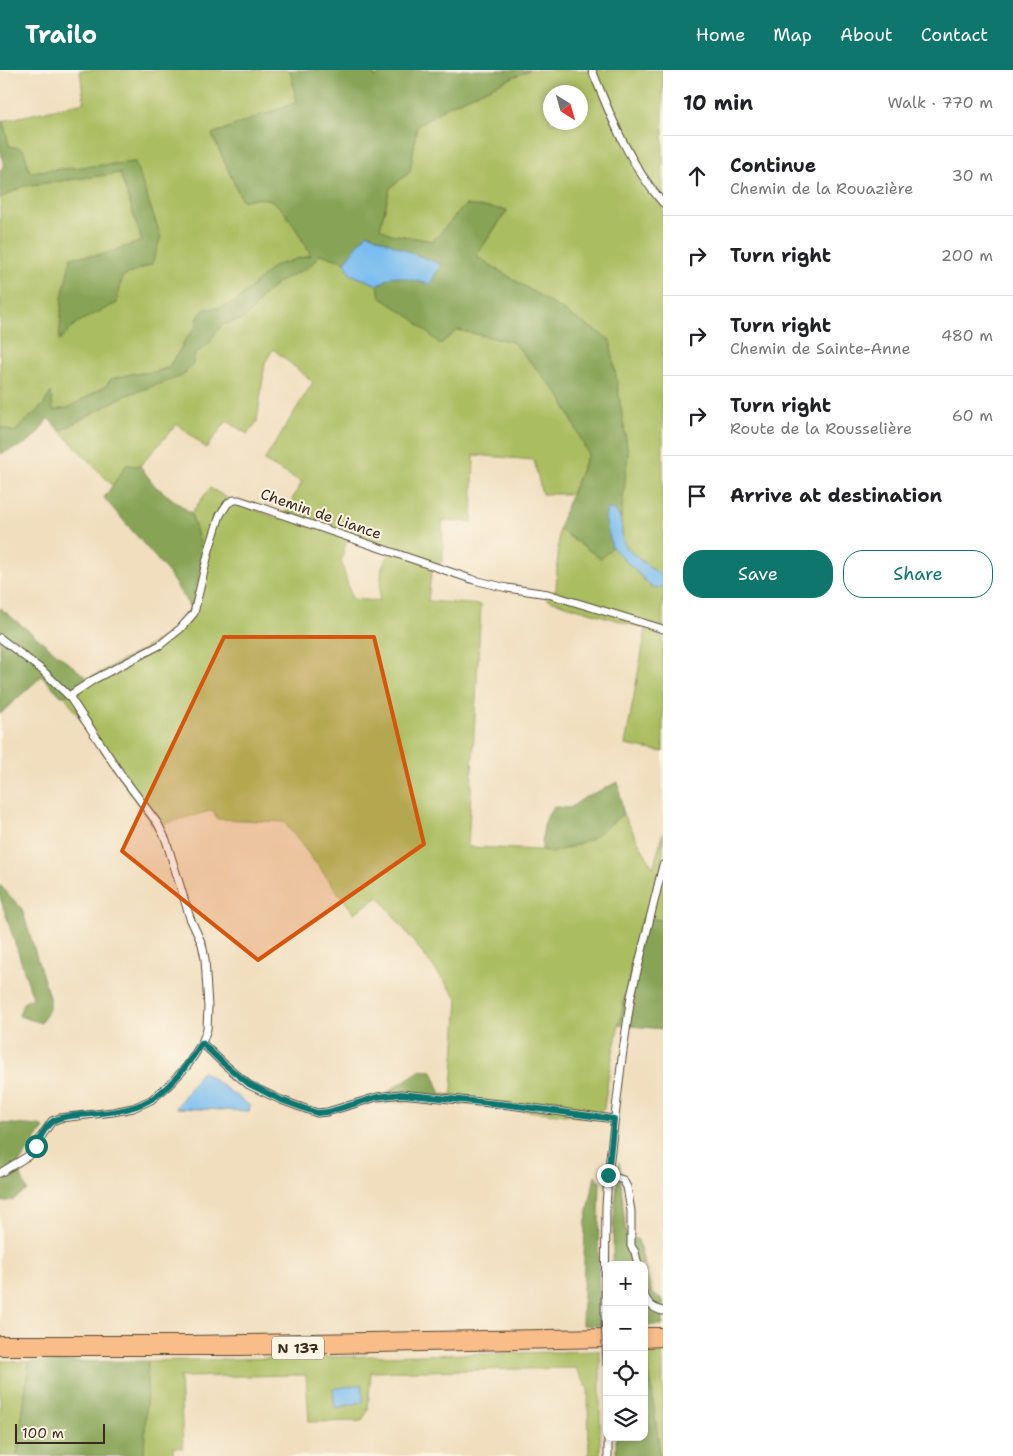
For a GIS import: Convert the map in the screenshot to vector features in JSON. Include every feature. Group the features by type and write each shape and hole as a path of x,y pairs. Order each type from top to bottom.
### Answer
{"highway":[{"path":"648,1333 663,1333"},
{"name":"N 137","path":"0,1341 188,1342 603,1334"},
{"path":"648,1342 663,1341"},
{"name":"N 137","path":"0,1350 220,1350 603,1342"}],"street":[{"path":"592,70 620,138 642,176 663,203"},
{"name":"Chemin de Liance","path":"69,696 93,680 160,646 180,629 194,613 209,550 220,515 228,503 234,500 248,503 474,580 508,588 548,594 663,629"},
{"path":"0,638 42,670 69,696 122,776 158,824 166,840 190,918 202,944 206,959 208,1007 206,1029 202,1043 187,1066 151,1100 133,1108 113,1112 60,1118 52,1122 28,1156 0,1173"},
{"path":"607,1351 604,1240 614,1119 628,1012 663,866"},
{"path":"202,1043 249,1084 281,1100 317,1113 328,1112 377,1097 401,1094 510,1105 614,1119"},
{"path":"608,1175 623,1180 627,1187 631,1211 631,1246 637,1261"},
{"path":"648,1303 663,1311"},
{"path":"608,1441 608,1456"}],"highlighted area":[{"path":"224,637 374,637 424,844 258,960 122,851"}],"green space":[{"path":"80,70 290,70 297,102 212,135 242,200 267,199 280,207 298,232 311,255 274,266 234,303 219,308 205,309 198,317 197,326 185,340 168,367 155,372 132,374 111,379 106,386 68,408 53,411 51,393 44,404 14,432 0,427 0,198 24,186 120,173 142,242 101,255 71,257 60,340 76,323 117,303 122,277 152,263 135,162 30,172 23,149 9,146 3,121 84,102"},
{"path":"290,70 373,70 375,77 386,70 529,70 446,107 417,126 410,172 390,188 380,228 391,234 433,241 465,205 507,210 476,256 610,340 628,452 621,519 619,515 609,536 612,547 601,559 559,529 588,454 561,397 513,342 458,330 440,344 413,319 380,297 378,285 393,276 429,283 441,264 367,233 345,262 320,254 310,266 279,282 261,297 252,311 241,320 224,324 216,332 209,344 195,354 192,366 182,376 124,396 60,431 48,418 38,433 28,442 0,454 0,427 14,432 44,404 51,392 53,410 68,408 106,386 111,379 168,368 185,340 197,326 198,317 205,309 219,308 234,303 274,266 311,255 280,207 267,199 242,200 212,134 297,102"},
{"path":"529,70 663,70 663,577 633,554 623,542 621,519 628,452 610,340 476,256 507,211 465,205 433,241 391,234 380,228 390,188 410,172 417,126 446,107"},
{"path":"3,121 9,146 23,149 30,172 135,162 161,237 152,264 122,277 117,303 76,323 59,341 62,298 71,257 101,255 142,241 120,173 24,186 0,198 0,170 4,167 0,150 0,122"},
{"path":"320,254 345,262 350,274 378,285 380,297 413,319 440,344 458,330 513,342 561,397 588,454 571,494 542,494 534,460 474,455 472,522 442,521 443,560 431,574 428,601 481,605 468,847 563,850 585,841 623,814 653,868 663,833 663,920 642,919 610,1067 604,1108 594,1118 451,1103 458,999 379,897 354,913 284,822 217,819 213,810 153,827 65,696 88,679 142,650 176,628 191,609 201,566 202,550 191,513 210,488 236,503 281,519 302,482 264,461 313,382 273,349 265,363 257,422 247,434 227,421 206,448 177,424 140,466 126,465 113,486 60,431 124,396 182,376 192,366 195,354 209,344 216,332 224,324 241,320 252,311 261,297 279,282 310,266","holes":["348,535 392,550 382,566 379,601 352,599 341,561"]},
{"path":"126,465 140,466 155,486 191,513 202,550 201,566 191,609 167,571 104,498"},
{"path":"559,529 601,558 612,547 652,588 663,587 663,752 625,745 646,629 546,599 556,590"},
{"path":"0,608 88,679 65,696 61,696 42,676 0,714"},
{"path":"618,782 623,814 591,839 552,853 542,850 545,821 554,807 570,808 584,798"},
{"path":"0,885 22,909 49,997 49,1009 41,1023 19,1016 23,1003 33,998 0,897"},
{"path":"642,918 663,920 663,1029 619,1025"},
{"path":"421,1070 432,1071 441,1094 451,1095 451,1103 425,1100 377,1104 390,1090"},
{"path":"0,1123 40,1126 44,1128 17,1166 27,1190 13,1200 0,1202"},
{"path":"619,1162 626,1234 638,1240 644,1261 613,1261 613,1226"},
{"path":"595,1175 600,1181 598,1261 600,1326 582,1325 585,1226"},
{"path":"648,1278 652,1293 663,1301 663,1325 648,1325"},
{"path":"600,1351 600,1456 589,1456 588,1389 576,1368 371,1372 368,1410 362,1421 309,1422 306,1375 180,1377 183,1448 173,1447 173,1456 144,1456 148,1361"},
{"path":"648,1353 663,1353 663,1456 660,1456"},
{"path":"0,1361 29,1362 17,1456 0,1456"},
{"path":"148,1361 144,1456 17,1456 29,1362"},
{"path":"648,1361 660,1456 616,1456 616,1441 648,1441"}],"water":[{"path":"367,233 441,264 430,284 393,276 378,285 350,274 345,262"},
{"path":"607,509 615,510 618,515 625,545 634,555 663,577 663,587 653,588 612,547 605,518"},
{"path":"202,1071 250,1106 249,1111 176,1108"},
{"path":"362,1384 363,1402 335,1408 333,1389"}],"route":[{"path":"36,1146 46,1128 60,1118 113,1112 133,1108 151,1100 187,1066 202,1043 249,1084 281,1100 307,1111 317,1113 328,1112 377,1097 401,1094 510,1105 614,1119 608,1175"}]}
